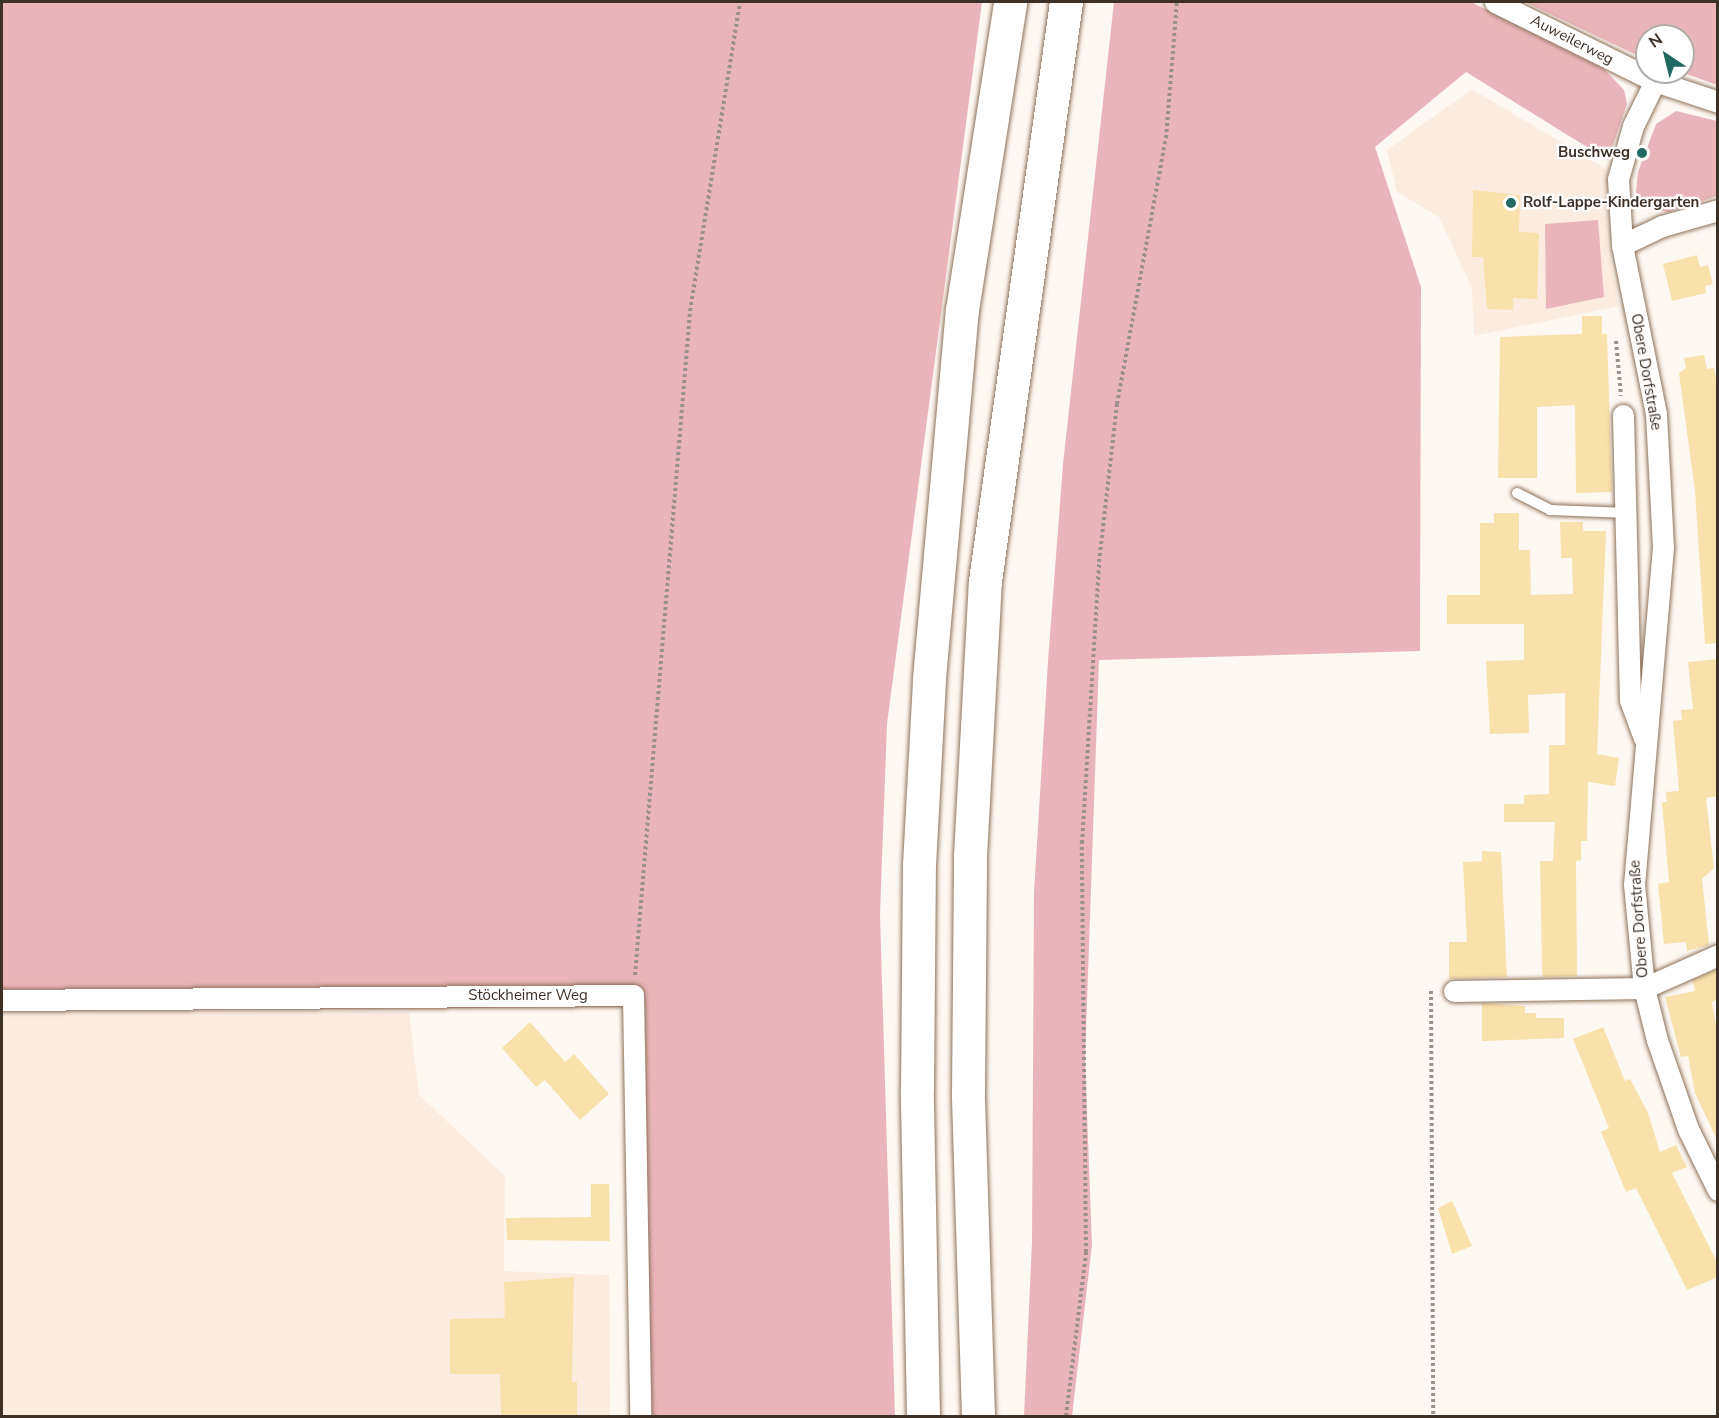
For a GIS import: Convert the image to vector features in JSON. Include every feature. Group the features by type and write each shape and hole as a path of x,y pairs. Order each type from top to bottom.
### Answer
{"highway":[{"path":"923,1416 917,1089 919,865 928,690 962,310 1010,2"},
{"path":"978,1416 968,1070 970,856 985,580 1066,2"}],"street":[{"name":"Auweilerweg","path":"1495,2 1635,71"},
{"name":"Obere Dorfstraße","path":"1654,84 1634,126 1618,179 1622,245 1656,414 1661,485 1660,603 1645,742 1634,884 1644,988 1672,1086 1718,1190"},
{"name":"Auweilerweg","path":"1664,84 1718,102"},
{"path":"1622,245 1662,226 1718,210"},
{"name":"Obere Dorfstraße","path":"1623,415 1629,513 1630,700 1645,742"},
{"path":"1644,988 1718,955"},
{"name":"Obere Dorfstraße","path":"1454,991 1644,988"},
{"name":"Stöckheimer Weg","path":"2,1000 633,995"},
{"path":"633,995 640,1416"}],"lane":[{"path":"1517,493 1550,510 1629,513"}],"path":[{"path":"633,995 690,311 740,2"},
{"path":"1066,1416 1086,1252 1082,843 1099,562 1117,404 1166,138 1177,2"},
{"path":"1616,341 1623,415"},
{"path":"1433,1416 1431,989 1454,991"}],"shaded area":[{"path":"2,2 982,2 887,724 880,914 895,1416 650,1416 645,1007 2,1011"},
{"path":"1114,2 1471,2 1602,67 1624,90 1627,104 1608,160 1466,72 1375,147 1421,287 1420,651 1099,660 1085,1060 1092,1245 1072,1416 1024,1416 1032,1242 1034,893 1048,661 1063,464"},
{"path":"1525,2 1717,2 1717,85 1695,77 1695,24 1635,24 1635,54"},
{"name":"Rolf-Lappe-Kindergarten","path":"1472,89 1608,170 1607,242 1619,306 1474,336 1472,288 1439,217 1397,192 1387,150"},
{"path":"1676,111 1717,121 1717,196 1669,212 1646,209 1636,192 1638,172 1656,124"},
{"path":"1598,220 1604,297 1546,309 1545,224"},
{"path":"2,1011 409,1012 419,1095 505,1176 504,1271 609,1275 610,1416 2,1416"}],"building":[{"path":"1473,190 1520,195 1519,232 1539,233 1537,299 1513,298 1513,310 1487,309 1483,257 1472,257"},
{"path":"1697,255 1700,267 1708,265 1713,284 1705,286 1706,293 1672,301 1663,264"},
{"path":"1582,316 1602,316 1602,334 1607,334 1612,492 1576,493 1575,405 1537,407 1537,478 1498,478 1500,337 1582,334"},
{"path":"1704,355 1707,369 1714,368 1718,389 1718,643 1705,644 1695,491 1679,373 1686,368 1684,358"},
{"path":"1494,513 1519,513 1519,550 1530,550 1531,595 1573,594 1572,558 1561,558 1560,522 1583,522 1583,531 1606,531 1597,754 1619,758 1615,786 1588,782 1587,841 1581,841 1581,860 1576,861 1577,976 1543,977 1542,970 1540,861 1553,861 1555,822 1504,822 1504,804 1524,804 1524,795 1549,794 1549,745 1565,745 1565,693 1528,695 1529,733 1490,734 1486,661 1524,660 1524,624 1447,624 1447,595 1480,595 1480,523 1494,523"},
{"path":"1718,659 1718,796 1706,798 1714,868 1702,879 1709,945 1687,951 1686,942 1664,944 1658,884 1669,882 1662,802 1667,802 1666,792 1679,791 1673,721 1682,720 1681,710 1693,709 1688,662"},
{"path":"1482,851 1501,852 1507,977 1449,979 1449,942 1467,942 1463,862 1482,861"},
{"path":"1718,969 1718,999 1712,1002 1718,1036 1716,1138 1695,1093 1688,1056 1681,1057 1665,997 1695,991 1692,980"},
{"path":"1482,1003 1525,1006 1525,1013 1536,1013 1536,1018 1564,1018 1564,1038 1482,1041"},
{"path":"530,1022 565,1062 574,1054 609,1094 580,1120 545,1080 536,1087 502,1048"},
{"path":"1603,1027 1625,1081 1630,1079 1648,1113 1660,1152 1676,1145 1687,1167 1672,1173 1718,1264 1718,1277 1687,1290 1636,1188 1626,1192 1601,1132 1609,1128 1573,1039"},
{"path":"591,1184 609,1184 610,1241 507,1240 506,1218 591,1217"},
{"path":"1452,1201 1472,1246 1452,1254 1438,1208"},
{"path":"574,1277 572,1382 577,1382 577,1416 501,1416 500,1374 450,1374 450,1319 505,1318 504,1282"}],"place":[{"name":"Buschweg","path":"1642,153"},
{"name":"Rolf-Lappe-Kindergarten","path":"1511,203"}]}
